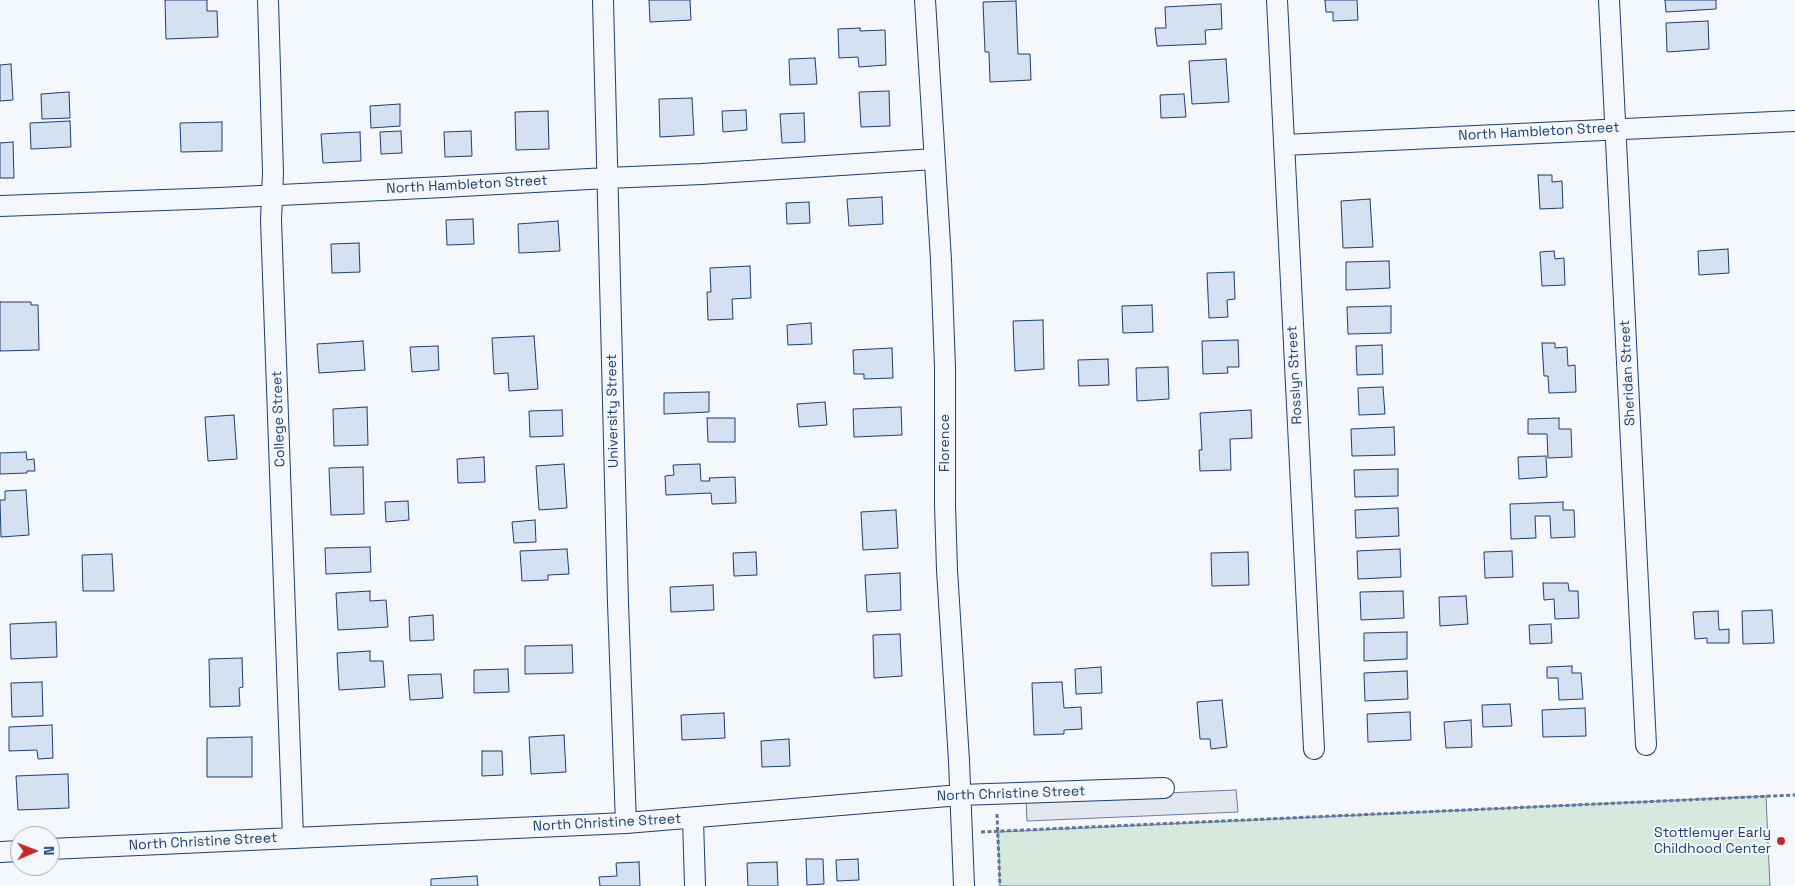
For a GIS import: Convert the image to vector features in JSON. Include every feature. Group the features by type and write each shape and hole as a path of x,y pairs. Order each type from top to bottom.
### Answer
{"street":[{"name":"College Street","path":"268,0 272,220 293,837"},
{"name":"University Street","path":"603,0 618,603 626,823"},
{"name":"Florence","path":"925,0 941,260 945,357 947,570 964,886"},
{"name":"Rosslyn Street","path":"1277,0 1314,749"},
{"name":"Sheridan Street","path":"1609,0 1646,745"},
{"name":"North Hambleton Street","path":"1284,145 1795,121"},
{"name":"North Hambleton Street","path":"0,206 444,187 702,174 934,159"},
{"name":"North Christine Street","path":"60,849 626,823 960,795 1164,788"},
{"path":"693,818 695,886"}],"path":[{"path":"996,794 1000,886"},
{"path":"980,832 1795,795"}],"shaded area":[{"path":"1236,790 1238,812 1027,821 1026,799"},
{"path":"1766,796 1770,886 1000,886 998,832"}],"building":[{"path":"165,0 207,0 207,11 217,11 218,37 166,39"},
{"path":"649,0 690,0 691,20 650,22"},
{"path":"1325,0 1357,0 1358,20 1333,21 1333,12 1326,12"},
{"path":"1665,0 1716,0 1716,9 1666,12"},
{"path":"1016,1 1018,54 1030,54 1031,80 990,82 989,52 985,52 983,2"},
{"path":"1221,4 1222,29 1205,30 1206,44 1157,46 1155,28 1166,28 1165,7"},
{"path":"1708,21 1709,49 1667,52 1666,23"},
{"path":"860,28 860,31 885,30 886,65 859,67 858,57 839,58 838,29"},
{"path":"815,58 817,84 790,85 789,59"},
{"path":"1226,59 1229,102 1192,104 1189,61"},
{"path":"11,64 13,100 0,101 0,65"},
{"path":"889,91 890,126 861,127 859,92"},
{"path":"69,92 70,118 42,119 41,94"},
{"path":"1184,94 1186,117 1161,118 1160,95"},
{"path":"692,98 694,135 660,137 659,99"},
{"path":"400,104 400,126 371,128 370,106"},
{"path":"746,110 747,130 723,132 722,111"},
{"path":"548,111 549,149 516,150 515,112"},
{"path":"804,113 805,142 782,143 780,114"},
{"path":"70,121 71,147 31,149 30,123"},
{"path":"222,122 222,151 181,152 180,123"},
{"path":"401,131 402,153 381,154 380,132"},
{"path":"471,131 472,156 445,157 444,132"},
{"path":"360,132 361,161 323,163 321,134"},
{"path":"13,142 14,178 0,178 0,143"},
{"path":"1538,175 1552,175 1552,182 1562,181 1563,208 1540,209"},
{"path":"882,197 883,224 849,226 847,199"},
{"path":"1370,199 1373,247 1343,248 1341,201"},
{"path":"809,202 810,223 787,224 786,203"},
{"path":"473,219 474,244 447,245 446,220"},
{"path":"558,221 560,251 519,253 518,224"},
{"path":"359,243 360,272 332,273 331,244"},
{"path":"1728,249 1729,273 1699,275 1698,251"},
{"path":"1554,251 1555,259 1564,258 1565,285 1542,286 1540,252"},
{"path":"1389,261 1390,288 1346,290 1346,262"},
{"path":"750,266 751,298 732,299 733,319 708,320 707,292 711,292 710,268"},
{"path":"1234,272 1235,299 1227,300 1228,317 1209,318 1207,273"},
{"path":"0,302 31,302 31,305 38,305 39,350 0,351"},
{"path":"1152,305 1153,332 1123,333 1122,306"},
{"path":"1391,306 1391,333 1348,334 1347,307"},
{"path":"1043,320 1044,369 1015,371 1013,321"},
{"path":"811,323 812,344 788,345 787,325"},
{"path":"534,336 538,389 509,391 508,373 494,374 492,338"},
{"path":"1238,340 1239,367 1227,367 1228,373 1203,374 1202,341"},
{"path":"363,341 365,370 319,373 317,344"},
{"path":"1542,343 1555,343 1555,348 1567,347 1568,366 1575,365 1576,392 1549,393 1548,376 1544,376"},
{"path":"1382,345 1383,374 1357,375 1356,346"},
{"path":"438,346 439,370 412,372 410,347"},
{"path":"892,348 893,378 864,379 864,374 854,374 853,350"},
{"path":"1108,359 1109,385 1079,386 1078,360"},
{"path":"1168,367 1169,399 1137,401 1136,368"},
{"path":"1383,387 1385,414 1359,415 1358,388"},
{"path":"709,392 709,412 664,414 664,393"},
{"path":"825,402 827,425 799,427 797,404"},
{"path":"367,407 368,445 334,446 333,409"},
{"path":"901,407 902,435 854,437 853,409"},
{"path":"562,410 563,436 530,437 529,411"},
{"path":"1251,410 1252,438 1230,439 1231,470 1200,471 1199,450 1202,450 1200,413"},
{"path":"234,415 237,459 208,461 205,417"},
{"path":"707,418 735,418 735,442 708,442"},
{"path":"1559,418 1559,429 1571,429 1572,457 1548,458 1547,434 1528,434 1528,419"},
{"path":"1394,427 1395,455 1352,456 1351,429"},
{"path":"26,452 27,460 34,459 35,471 0,474 0,453"},
{"path":"1546,456 1547,477 1519,479 1518,457"},
{"path":"484,457 485,482 458,483 457,459"},
{"path":"564,464 567,508 539,510 536,466"},
{"path":"700,464 701,481 710,481 709,478 735,477 736,503 712,504 711,493 666,495 665,476 674,475 673,465"},
{"path":"363,467 364,514 331,515 329,468"},
{"path":"1398,469 1398,496 1355,497 1354,470"},
{"path":"26,490 29,535 1,537 0,500 5,500 5,491"},
{"path":"408,501 409,520 386,522 385,502"},
{"path":"1563,502 1563,510 1574,510 1575,537 1551,538 1550,516 1535,516 1536,538 1511,539 1510,504"},
{"path":"1398,508 1399,536 1356,538 1355,510"},
{"path":"896,510 898,548 863,550 861,512"},
{"path":"535,520 536,542 514,543 512,522"},
{"path":"370,547 371,572 326,574 325,548"},
{"path":"567,549 569,574 548,575 548,580 522,581 520,551"},
{"path":"1400,549 1401,577 1358,579 1357,551"},
{"path":"1512,551 1513,577 1485,578 1484,552"},
{"path":"756,552 757,575 734,576 733,553"},
{"path":"1248,552 1249,585 1212,586 1211,553"},
{"path":"112,554 114,591 83,591 82,555"},
{"path":"900,573 901,610 867,612 865,575"},
{"path":"1543,583 1568,583 1569,591 1578,591 1579,618 1555,619 1554,599 1544,600"},
{"path":"713,585 714,610 671,612 670,587"},
{"path":"370,591 370,601 386,600 388,627 338,630 336,593"},
{"path":"1403,591 1404,618 1361,620 1360,592"},
{"path":"1466,596 1468,624 1440,626 1439,597"},
{"path":"1772,610 1774,643 1743,644 1742,611"},
{"path":"1718,611 1719,630 1729,629 1729,643 1707,643 1707,638 1695,639 1693,612"},
{"path":"433,615 434,640 410,641 409,617"},
{"path":"56,622 57,657 11,659 10,624"},
{"path":"1551,624 1552,643 1530,644 1529,625"},
{"path":"1407,632 1407,659 1364,661 1364,633"},
{"path":"900,634 902,676 874,678 873,635"},
{"path":"572,645 573,673 525,674 525,646"},
{"path":"370,651 370,661 383,661 385,687 339,690 337,653"},
{"path":"242,658 243,687 239,688 240,706 210,707 209,659"},
{"path":"1572,666 1572,673 1581,673 1583,699 1559,700 1558,678 1547,678 1547,667"},
{"path":"1101,667 1102,693 1076,694 1075,669"},
{"path":"508,669 509,692 474,693 474,670"},
{"path":"1407,671 1408,699 1365,701 1364,673"},
{"path":"441,674 443,698 410,700 408,675"},
{"path":"42,682 43,716 12,717 11,683"},
{"path":"1062,682 1064,708 1081,707 1082,729 1064,730 1064,734 1034,735 1032,683"},
{"path":"1222,700 1227,747 1211,749 1210,739 1200,739 1197,702"},
{"path":"1510,704 1512,726 1483,727 1482,705"},
{"path":"1585,708 1586,736 1543,737 1542,710"},
{"path":"1410,712 1411,740 1368,742 1367,714"},
{"path":"724,713 725,738 682,740 681,715"},
{"path":"1471,720 1472,747 1446,748 1444,722"},
{"path":"52,725 53,758 38,759 37,750 9,751 9,727"},
{"path":"564,735 566,772 531,774 529,737"},
{"path":"252,737 252,777 207,777 207,738"},
{"path":"789,739 790,766 762,767 761,741"},
{"path":"482,751 502,751 503,775 482,776"},
{"path":"68,774 69,808 18,810 16,776"},
{"path":"806,859 823,859 824,884 807,885"},
{"path":"858,859 859,880 837,881 836,860"},
{"path":"639,862 640,886 600,886 599,877 617,876 616,863"},
{"path":"777,862 778,886 748,886 747,863"},
{"path":"477,876 478,886 431,886 431,879"}],"place":[{"name":"Stottlemyer Early Childhood Center","path":"1781,841"}]}
